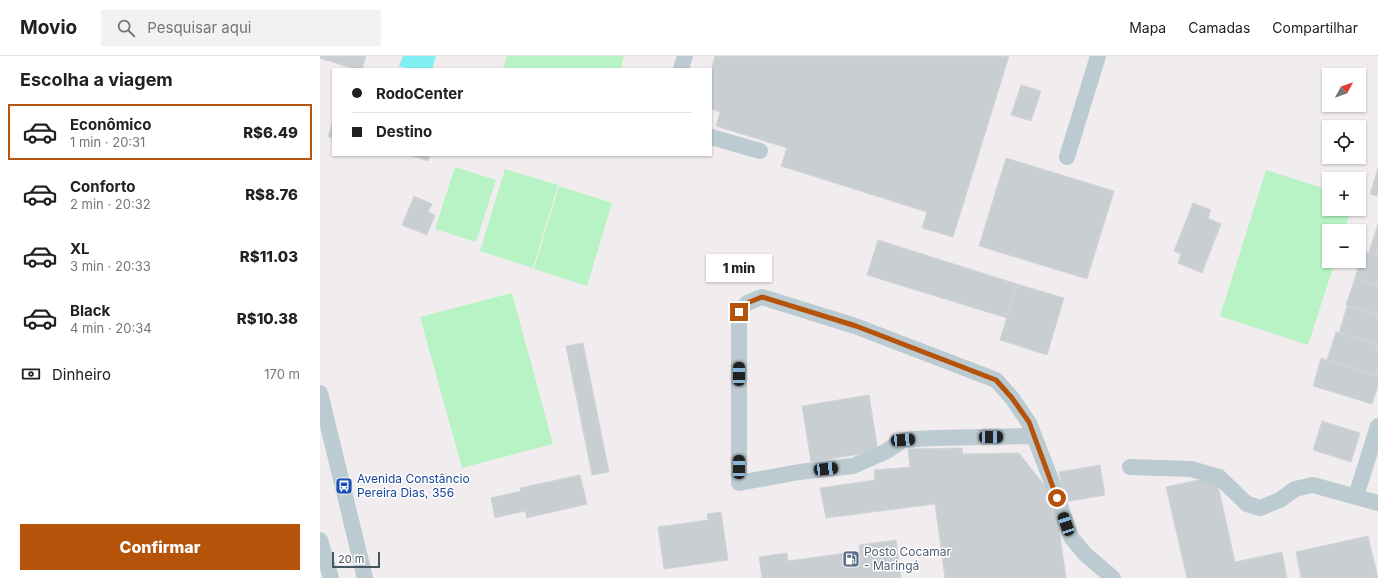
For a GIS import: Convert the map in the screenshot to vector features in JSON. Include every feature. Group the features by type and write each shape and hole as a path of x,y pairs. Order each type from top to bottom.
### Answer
{"street":[{"path":"681,68 685,56"},
{"path":"1068,157 1098,56"},
{"path":"712,137 760,151"},
{"path":"1034,436 903,440 885,452 853,466 799,472 739,483 739,312 747,303 762,297 856,326 996,380 1012,398 1029,422 1071,537 1085,554 1112,578"},
{"path":"320,394 365,578"},
{"path":"1356,496 1378,426"},
{"path":"1130,468 1191,469 1219,477 1247,504 1260,508 1280,500 1295,489 1313,485 1378,503"},
{"path":"320,540 331,578"}],"green space":[{"path":"507,56 624,56 621,68 503,68"},
{"path":"455,167 496,180 476,242 435,229"},
{"path":"505,169 558,185 533,268 480,251"},
{"path":"1266,170 1322,188 1322,216 1349,216 1346,224 1322,224 1322,268 1333,268 1308,345 1220,316"},
{"path":"559,186 612,203 587,286 534,269"},
{"path":"512,293 553,444 462,468 420,317"}],"water":[{"path":"403,56 436,56 432,68 406,68 399,66"}],"building":[{"path":"320,56 366,56 362,68 351,68 320,58"},
{"path":"715,56 1009,56 953,237 922,228 927,212 781,166 787,148 716,126 720,112 712,109 712,68"},
{"path":"1021,85 1041,91 1031,121 1011,115"},
{"path":"332,124 332,138 328,137"},
{"path":"412,156 430,156 428,161"},
{"path":"1006,158 1114,191 1087,279 979,246"},
{"path":"1378,168 1378,196 1370,194"},
{"path":"414,196 432,204 428,212 435,215 427,235 402,225"},
{"path":"1193,203 1211,210 1208,218 1221,224 1202,273 1178,263 1181,254 1174,251"},
{"path":"1378,224 1378,255 1369,252"},
{"path":"878,240 1017,284 1007,318 867,275"},
{"path":"1366,252 1378,255 1378,285 1355,278 1358,268 1366,268"},
{"path":"1355,278 1378,285 1378,315 1346,305"},
{"path":"1017,284 1064,298 1047,355 1000,340"},
{"path":"1347,306 1378,315 1378,345 1339,333"},
{"path":"1336,332 1378,345 1378,376 1327,360"},
{"path":"583,343 609,472 592,475 566,346"},
{"path":"1321,358 1378,376 1378,386 1372,404 1313,386"},
{"path":"869,395 878,451 811,462 802,406"},
{"path":"1322,421 1360,433 1351,462 1313,450"},
{"path":"962,448 963,454 1019,453 1055,499 1066,578 945,578 935,504 826,518 820,488 875,480 874,470 910,467 908,449"},
{"path":"1100,465 1105,495 1065,502 1059,472"},
{"path":"580,475 587,504 527,518 525,511 495,518 491,498 521,491 520,488"},
{"path":"1216,476 1235,562 1282,552 1287,578 1187,578 1166,487"},
{"path":"721,512 728,560 664,569 658,527 708,520 707,514"},
{"path":"1368,536 1378,578 1301,578 1296,552"},
{"name":"Posto Cocamar - Maringá","path":"896,540 901,578 762,578 759,557 787,553 788,561 860,551 859,545"}],"place":[{"name":"Avenida Constâncio Pereira Dias, 356","path":"344,486"},
{"name":"Posto Cocamar - Maringá","path":"851,559"}],"route":[{"path":"739,312 747,303 762,297 856,326 996,380 1012,398 1029,422 1057,498"}]}
